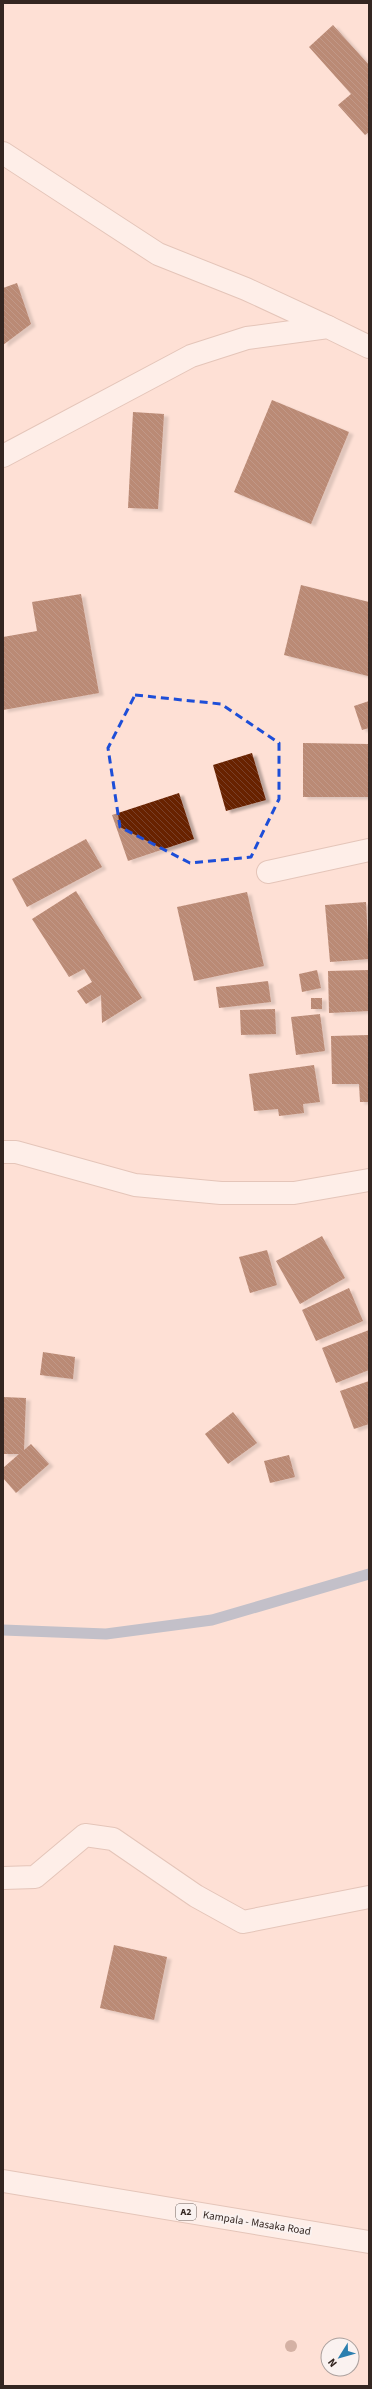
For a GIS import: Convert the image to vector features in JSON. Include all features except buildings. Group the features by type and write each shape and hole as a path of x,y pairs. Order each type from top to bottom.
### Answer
{"street":[{"path":"3,153 158,254 246,289 369,347"},
{"path":"3,456 191,356 247,338 328,327"},
{"path":"268,872 369,850"},
{"path":"3,1152 16,1152 134,1185 221,1193 294,1193 369,1180"},
{"path":"3,1878 35,1877 85,1835 113,1839 196,1896 243,1922 369,1897"},
{"name":"Kampala - Masaka Road","path":"3,2181 369,2242"}],"highlighted area":[{"path":"135,695 221,704 279,743 279,799 251,857 190,863 120,827 108,748"}],"waterway":[{"path":"3,1630 106,1634 212,1620 369,1574"}]}
